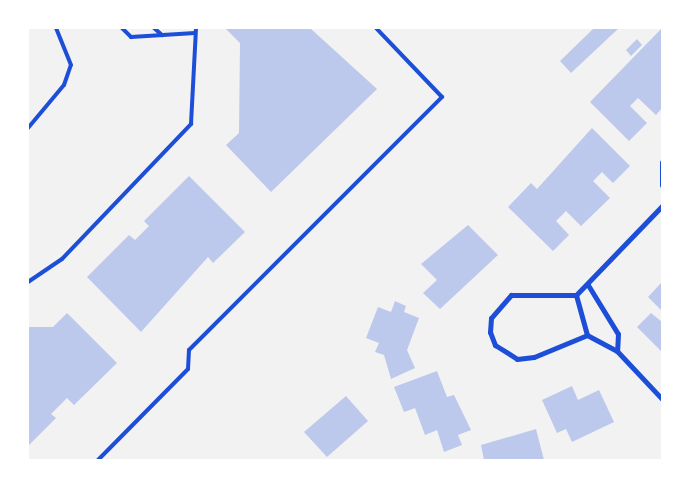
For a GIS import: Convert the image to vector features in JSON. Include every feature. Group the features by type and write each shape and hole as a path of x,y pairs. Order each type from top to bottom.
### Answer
{"street":[{"path":"662,162 662,185"},
{"path":"587,335 534,357 517,359 495,346 490,332 491,318 511,296 576,295 588,285 662,206"},
{"path":"588,285 618,334 618,351"},
{"path":"576,295 587,335 618,351 662,399"}],"lane":[{"path":"28,128 64,85 70,65 56,28"},
{"path":"28,282 62,259 191,124 196,30 131,37 122,28"},
{"path":"154,28 162,34"},
{"path":"98,460 188,369 189,350 442,97 376,28"}],"building":[{"path":"310,28 377,89 271,192 226,145 239,133 240,43 226,29"},
{"path":"594,28 619,28 571,73 560,61"},
{"path":"662,28 662,108 656,115 638,98 630,106 647,123 629,141 590,102"},
{"path":"637,39 642,45 631,56 626,50"},
{"path":"592,128 630,166 613,183 602,172 593,181 610,198 581,226 566,211 556,221 569,235 553,251 508,207 531,183 537,189"},
{"path":"189,176 245,232 213,263 208,257 141,332 87,277 129,235 135,240 149,226 144,221"},
{"path":"468,225 498,255 440,309 423,293 437,280 421,264"},
{"path":"662,282 662,311 648,297"},
{"path":"395,301 406,306 404,312 419,318 407,350 415,368 391,379 384,355 375,352 379,343 366,338 378,307 391,312"},
{"path":"67,313 117,363 74,405 67,398 51,414 56,418 28,446 28,327 53,327"},
{"path":"651,313 662,322 662,352 637,327"},
{"path":"437,371 447,397 454,395 471,430 458,435 462,445 444,452 437,430 425,435 415,408 404,412 394,387"},
{"path":"572,386 578,400 599,390 614,422 572,442 566,429 557,433 542,400"},
{"path":"346,396 368,421 327,457 304,432"},
{"path":"536,429 544,460 484,460 481,445"}]}
